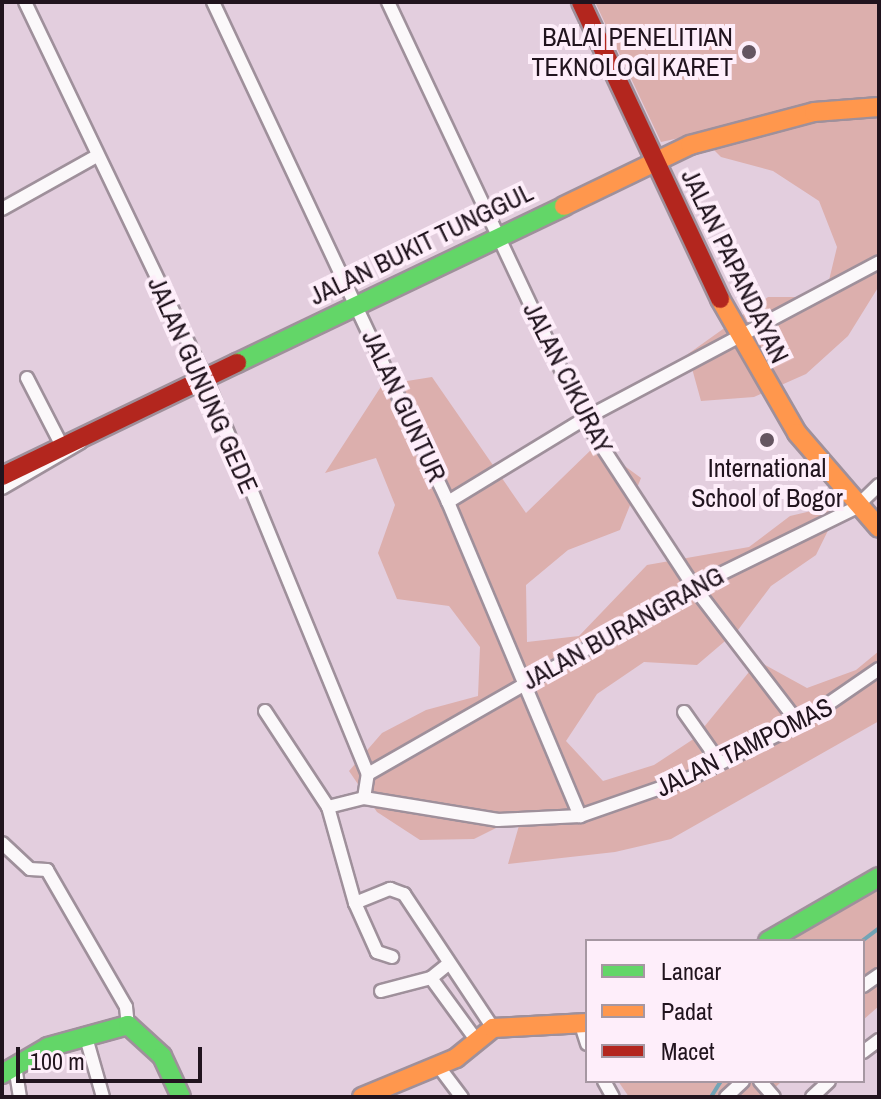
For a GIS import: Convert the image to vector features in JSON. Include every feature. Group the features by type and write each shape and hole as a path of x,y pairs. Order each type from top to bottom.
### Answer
{"street":[{"name":"JALAN GUNUNG GEDE","path":"25,2 205,377 368,774"},
{"name":"JALAN GUNTUR","path":"213,2 448,502 521,685 580,816"},
{"name":"JALAN CIKURAY","path":"388,2 584,419 694,587 799,724"},
{"name":"JALAN PAPANDAYAN","path":"581,2 738,338 777,404 855,508 879,528"},
{"name":"JALAN BUKIT TUNGGUL","path":"2,476 655,160 743,129 879,107"},
{"path":"2,209 97,156"},
{"path":"448,502 584,419 879,262"},
{"path":"27,378 62,446"},
{"path":"2,488 72,453 87,436"},
{"name":"JALAN BURANGRANG","path":"368,774 694,587 855,508 879,485"},
{"name":"JALAN TAMPOMAS","path":"364,798 498,820 580,816 720,763 799,724 879,669"},
{"path":"265,711 328,807 355,903 377,952 392,957"},
{"path":"684,712 720,763"},
{"path":"328,807 364,798 368,774"},
{"path":"2,843 30,869 47,870 126,1007 128,1025 162,1056 181,1097"},
{"path":"771,939 879,877"},
{"path":"355,903 401,892 493,1028"},
{"path":"381,991 431,978 448,964"},
{"path":"431,978 477,1041"},
{"path":"362,1097 439,1067 493,1028 584,1024"},
{"path":"20,1097 8,1070 85,1034 128,1025"},
{"path":"85,1034 103,1097"},
{"path":"439,1067 462,1097"},
{"path":"726,1097 741,1083"},
{"path":"812,1097 827,1083"}],"shaded area":[{"path":"595,2 879,2 879,286 848,336 806,374 754,397 701,401 688,354 768,297 825,297 837,247 819,201 773,171 721,157 698,134 661,142"},
{"path":"432,377 526,513 596,445 641,478 620,530 568,550 526,585 527,642 579,636 647,565 749,547 790,516 841,504 816,555 771,586 738,630 697,665 644,662 597,694 566,741 603,781 654,765 695,738 758,661 807,688 856,670 879,651 879,721 671,839 615,852 508,864 522,815 474,839 420,840 377,812 349,771 382,733 426,710 478,696 480,647 449,606 397,599 378,553 395,505 376,458 325,473 382,385"},
{"path":"851,882 869,888 879,883 879,1006 865,1018 865,939 776,939"},
{"path":"619,1083 780,1083 765,1097 629,1097"}],"waterway":[{"path":"865,939 879,928"},
{"path":"711,1097 720,1083"}],"traffic: fast":[{"path":"237,363 564,206"},
{"path":"771,939 879,877"},
{"path":"2,1074 48,1047 128,1025 162,1056 181,1097"}],"traffic: slow":[{"path":"564,206 690,145 814,112 879,107"},
{"path":"720,299 797,433 879,528"},
{"path":"362,1097 456,1058 493,1028 585,1023"}],"traffic: jam":[{"path":"581,2 720,299"},
{"path":"2,476 237,363"}],"place":[{"name":"BALAI PENELITIAN TEKNOLOGI KARET","path":"749,52"},
{"name":"International School of Bogor","path":"767,440"}]}
